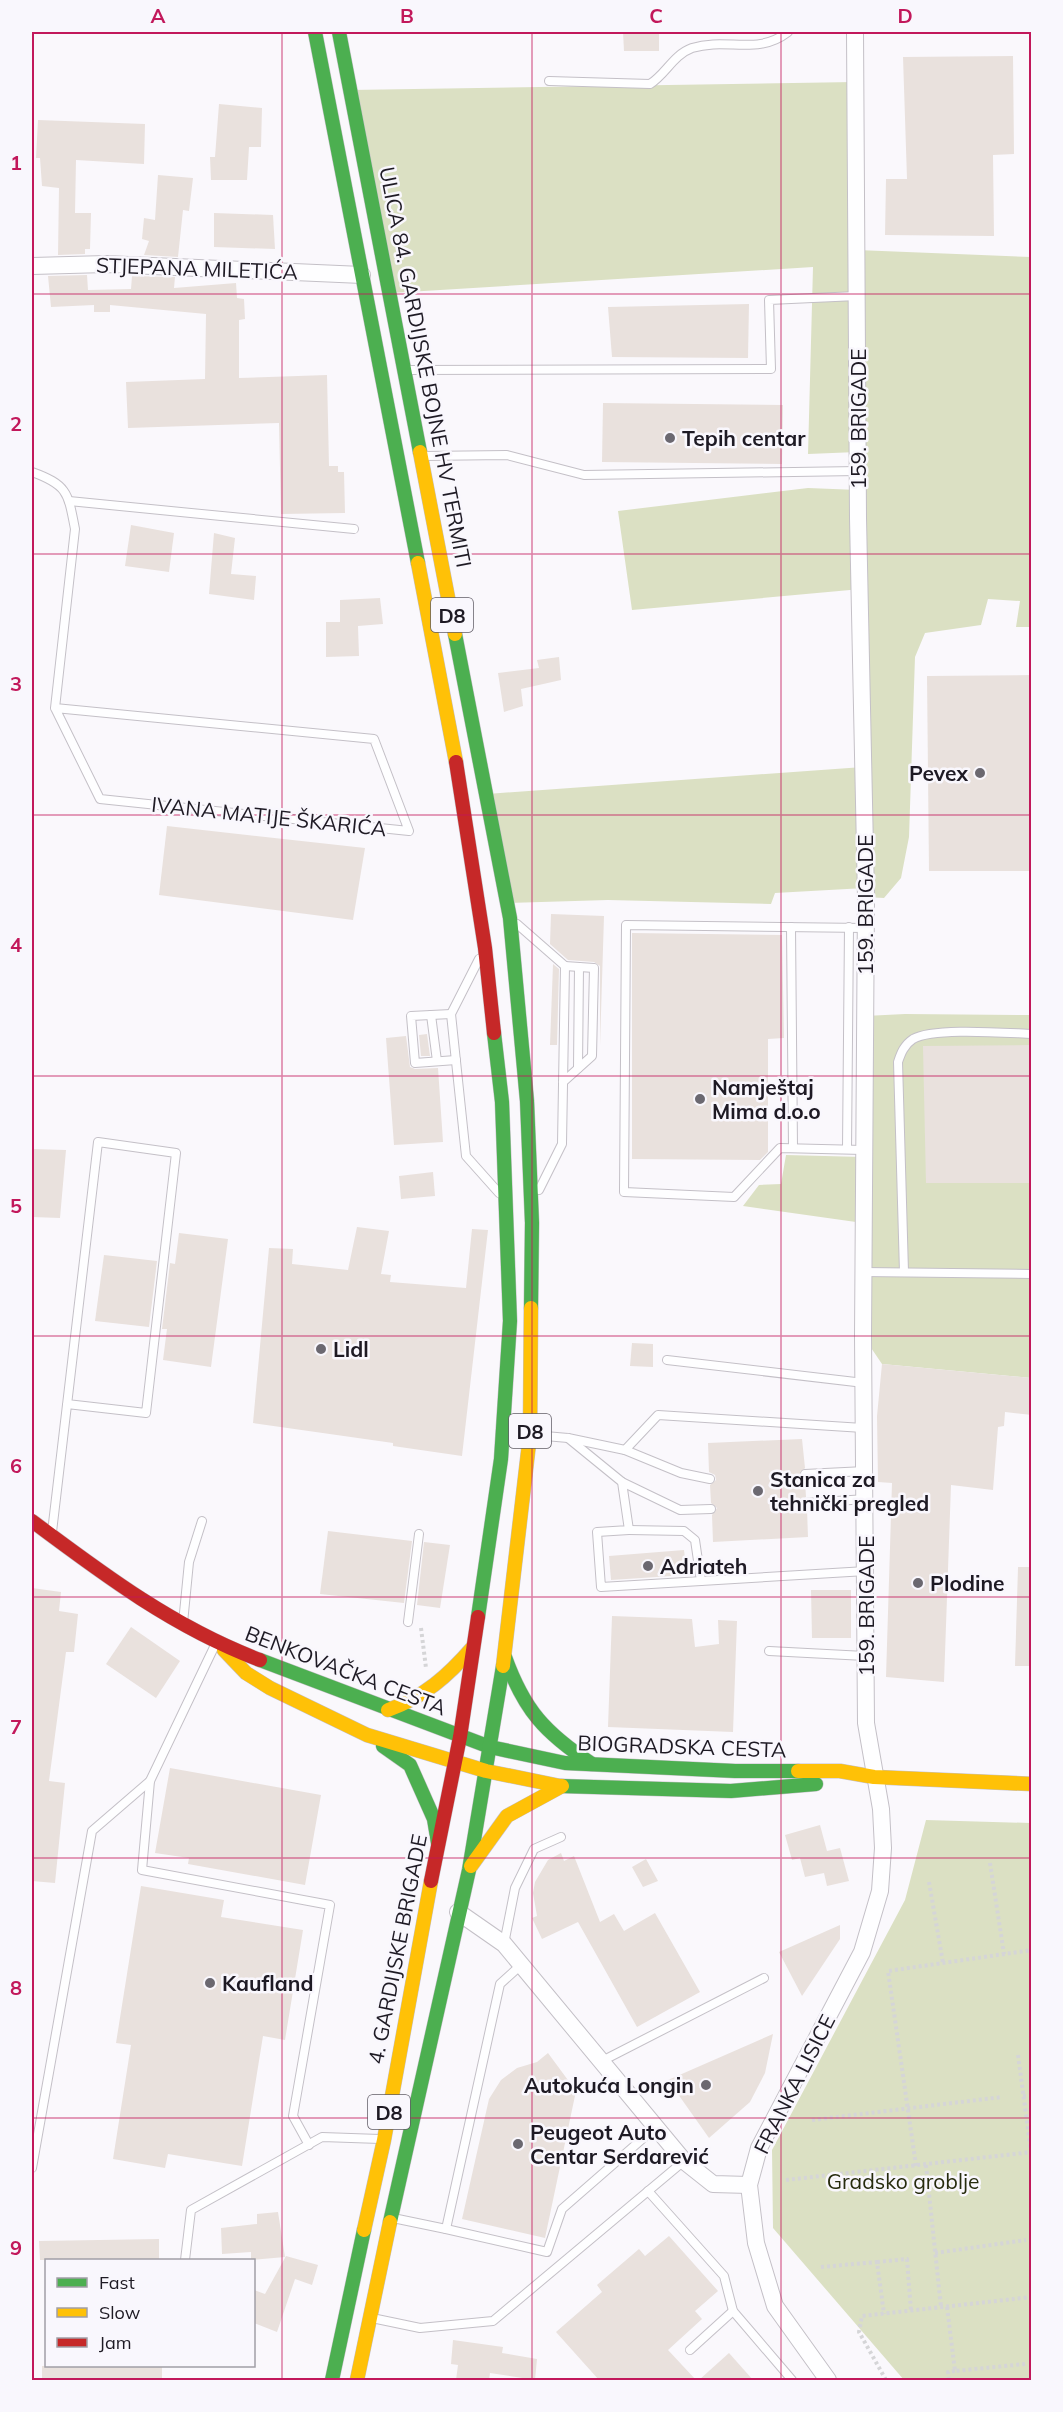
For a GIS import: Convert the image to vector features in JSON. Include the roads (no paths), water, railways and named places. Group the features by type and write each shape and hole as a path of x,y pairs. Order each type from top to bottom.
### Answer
{"main road":[{"name":"D8","path":"315,32 463,798 485,948 502,1102 510,1321 505,1411 460,1737"},
{"name":"ULICA 84. GARDIJSKE BOJNE HV TERMITI","path":"339,32 510,918 527,1101 531,1203 530,1435 506,1657 490,1747"},
{"name":"BENKOVAČKA CESTA","path":"32,1521 116,1584 216,1643 490,1747"},
{"name":"BENKOVAČKA CESTA","path":"216,1643 246,1672 270,1688 367,1735 486,1771"},
{"path":"388,1710 405,1705 437,1687 473,1647"},
{"path":"506,1657 522,1702 531,1716 545,1730 593,1764"},
{"path":"367,1735 410,1766 434,1820 438,1843"},
{"name":"4. GARDIJSKE BRIGADE","path":"332,2380 384,2139 438,1843 460,1737"},
{"name":"D8","path":"357,2380 469,1870 490,1747"},
{"name":"BIOGRADSKA CESTA","path":"490,1747 565,1762 593,1764 735,1771 840,1771 874,1777 1032,1784"},
{"name":"BIOGRADSKA CESTA","path":"486,1771 562,1786 731,1791 874,1777"},
{"path":"469,1870 507,1816 562,1786"}],"street":[{"name":"159. BRIGADE","path":"855,32 858,471 857,928 864,1150 863,1428 866,1472 866,1723 874,1777"},
{"name":"STJEPANA MILETIĆA","path":"32,266 106,264 362,274"},
{"name":"FRANKA LISICE","path":"828,2380 776,2306 756,2243 749,2185 759,2148 862,1952 880,1891 881,1809 874,1777"},
{"path":"459,1912 504,1944 684,2161 713,2184 749,2185"}],"lane":[{"path":"549,81 650,84 658,79 677,56 693,48 763,45 788,32"},
{"path":"405,370 771,369 770,300 857,296"},
{"path":"421,456 507,455 584,475 858,471"},
{"path":"32,472 56,481 69,501 75,529 55,708"},
{"path":"69,501 354,529"},
{"name":"IVANA MATIJE ŠKARIĆA","path":"55,708 374,739 409,831 100,799 55,708"},
{"path":"510,918 565,966 594,968 592,1056 563,1082"},
{"path":"846,1149 857,928 626,925 624,1192 734,1197 780,1148 864,1150"},
{"path":"791,927 793,1148"},
{"path":"485,948 451,1014 466,1156 506,1201"},
{"path":"531,1203 562,1144 565,966"},
{"path":"578,1068 579,967"},
{"path":"451,1014 411,1016 415,1063 456,1060"},
{"path":"431,1015 437,1061"},
{"path":"904,1272 898,1062 902,1049 914,1038 936,1033 1032,1034"},
{"path":"51,1536 98,1142 176,1153 146,1413 67,1404"},
{"path":"863,1272 1032,1274"},
{"path":"668,1360 864,1383"},
{"path":"625,1450 658,1415 863,1428"},
{"path":"530,1435 568,1438 625,1450 681,1473 710,1479"},
{"path":"568,1438 622,1482 680,1510 711,1509"},
{"path":"805,1474 866,1472"},
{"path":"622,1482 629,1530"},
{"path":"806,1503 866,1499"},
{"path":"183,1623 189,1562 202,1521"},
{"path":"701,1581 695,1540 684,1531 597,1532 601,1587 701,1581 866,1571"},
{"path":"408,1622 419,1534"},
{"path":"216,1643 150,1780 142,1870 330,1905 293,2116 309,2145"},
{"path":"769,1651 865,1656"},
{"path":"32,2168 92,1831 150,1780"},
{"path":"504,1944 515,1888 534,1849 561,1837"},
{"path":"446,2229 500,1984 521,1965"},
{"path":"602,2061 764,1978"},
{"path":"391,2217 547,2252 562,2209 657,2126"},
{"path":"185,2259 191,2210 322,2137 384,2139"},
{"path":"370,2318 420,2328 493,2320 684,2161"},
{"path":"648,2191 724,2276 733,2312 792,2380"},
{"path":"690,2350 733,2312"}],"place":[{"name":"Tepih centar","path":"670,438"},
{"name":"Pevex","path":"980,773"},
{"name":"Namještaj Mima d.o.o","path":"700,1099"},
{"name":"Lidl","path":"321,1349"},
{"name":"Stanica za tehnički pregled","path":"758,1491"},
{"name":"Adriateh","path":"648,1566"},
{"name":"Plodine","path":"918,1583"},
{"name":"Kaufland","path":"210,1983"},
{"name":"Autokuća Longin","path":"706,2085"},
{"name":"Peugeot Auto Centar Serdarević","path":"518,2144"}],"park label":[{"name":"Gradsko groblje","path":"903,2181"}]}
